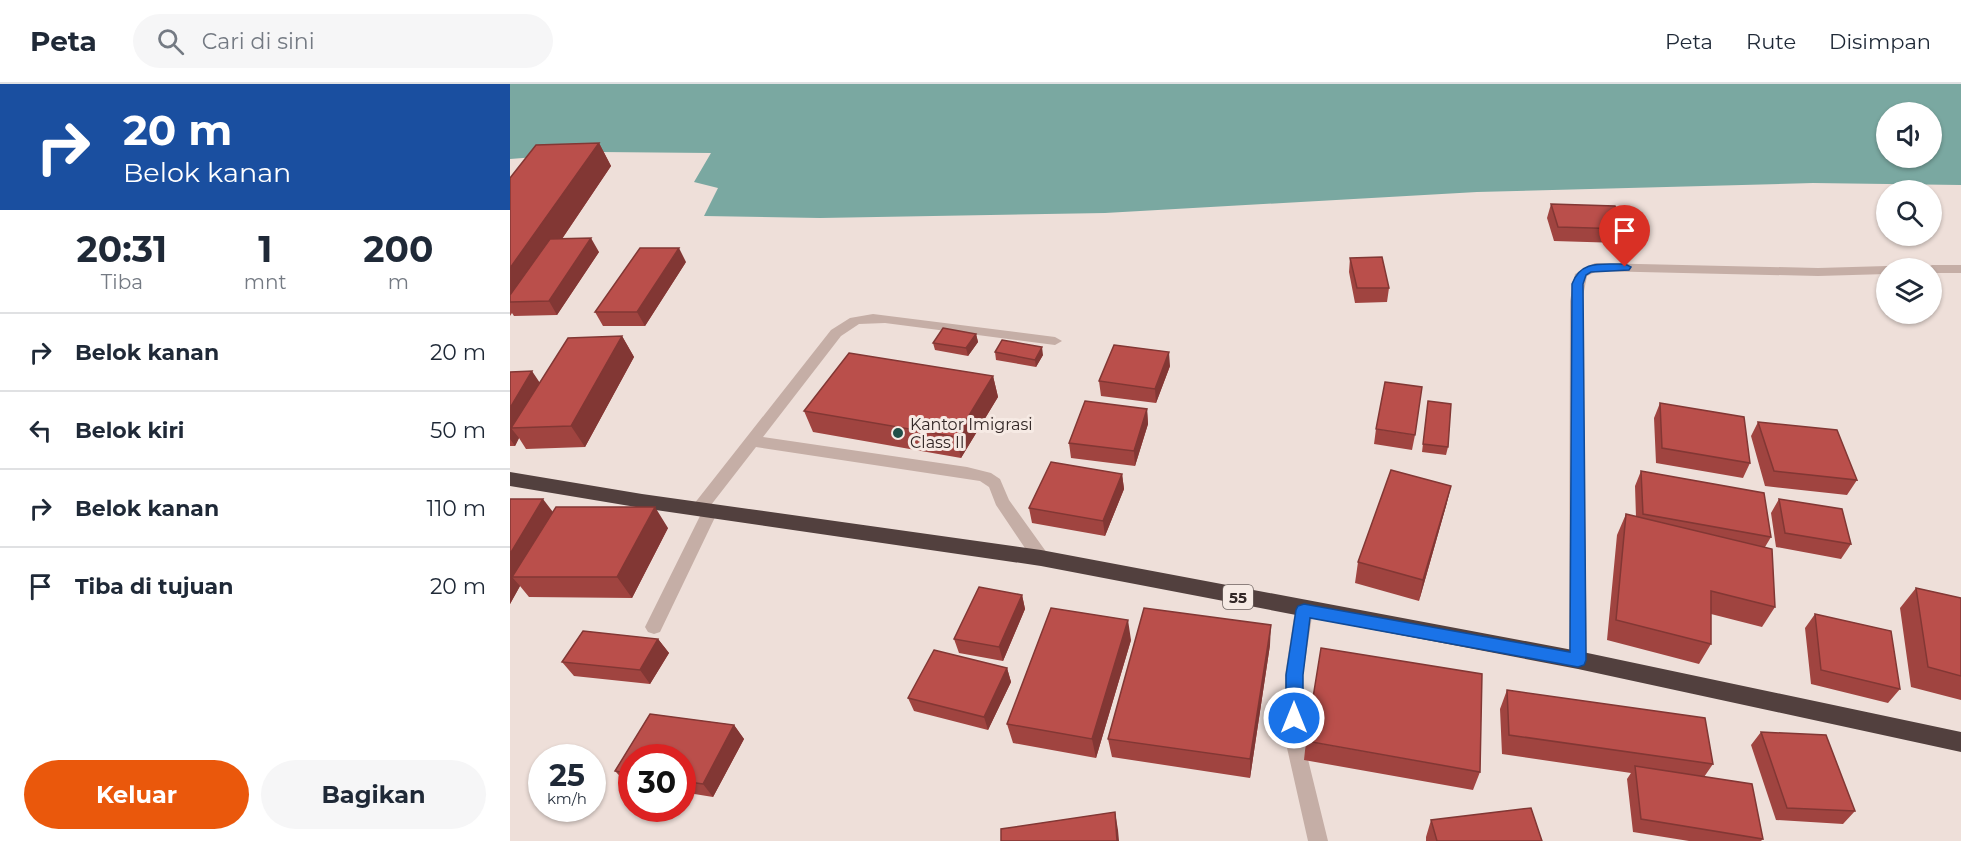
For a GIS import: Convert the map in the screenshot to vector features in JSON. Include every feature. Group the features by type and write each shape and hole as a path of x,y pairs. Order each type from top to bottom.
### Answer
{"highway":[{"name":"55","path":"510,479 1041,558 1304,610 1578,660 1961,742"}],"street":[{"path":"1578,660 1576,301 1581,274 1595,267 1818,272 1876,270"},
{"path":"1942,269 1961,268"},
{"path":"654,627 705,509 752,441 826,345 842,328 855,321 873,318 1055,341"},
{"path":"752,441 967,472 987,477 998,485 1001,501 1041,558"},
{"path":"1304,610 1294,675 1294,739 1318,841"}],"water":[{"path":"510,84 1961,84 1961,185 1942,185 1942,180 1876,180 1876,184 1813,183 1477,192 1105,213 820,218 704,216 718,188 694,182 711,153 600,152 510,159"}],"building":[{"path":"599,143 510,268 510,178 536,145"},
{"path":"1551,204 1615,206 1625,229 1558,227"},
{"path":"591,238 549,301 510,302 510,295 550,239"},
{"path":"640,248 679,248 637,312 595,312"},
{"path":"1382,257 1389,288 1357,288 1350,258"},
{"path":"943,328 976,334 966,348 933,343"},
{"path":"622,336 571,426 511,428 568,338"},
{"path":"1002,340 1042,347 1035,360 995,352"},
{"path":"1114,345 1169,352 1155,389 1099,381"},
{"path":"849,353 993,376 956,437 804,411"},
{"path":"532,371 510,408 510,372"},
{"path":"1385,382 1422,387 1415,435 1376,429"},
{"path":"1085,401 1147,409 1134,451 1069,443"},
{"path":"1428,401 1451,404 1448,447 1423,444"},
{"path":"1660,403 1744,417 1750,463 1662,448"},
{"path":"1758,422 1837,430 1857,480 1774,471"},
{"path":"1051,462 1122,474 1103,521 1029,508"},
{"path":"1391,470 1451,486 1423,580 1358,562"},
{"path":"1641,471 1764,493 1771,537 1643,514"},
{"path":"510,499 543,499 510,554"},
{"path":"1779,499 1842,509 1851,544 1785,533"},
{"path":"556,507 655,507 617,577 512,577"},
{"path":"1626,514 1772,549 1775,607 1711,591 1711,644 1616,620"},
{"path":"979,587 1022,595 999,647 954,639"},
{"path":"1916,588 1961,598 1961,676 1928,667"},
{"path":"1051,608 1128,620 1092,739 1007,724"},
{"path":"1144,608 1271,625 1250,759 1108,739"},
{"path":"1815,614 1891,631 1900,689 1821,670"},
{"path":"583,631 658,639 640,670 562,662"},
{"path":"1321,648 1482,674 1480,772 1306,741"},
{"path":"934,650 1007,668 984,717 908,698"},
{"path":"1507,690 1705,718 1713,764 1509,735"},
{"path":"650,714 734,725 703,784 696,783 696,744 632,744"},
{"path":"1761,732 1826,735 1855,811 1787,808"},
{"path":"1635,766 1752,784 1763,839 1641,819"},
{"path":"1531,808 1542,841 1437,841 1431,820"},
{"path":"1115,812 1117,841 1001,841 1001,829"}],"place":[{"name":"Kantor Imigrasi Class II","path":"898,433"}],"route":[{"path":"1294,718 1294,675 1304,610 1578,660 1576,325 1578,284 1579,276 1589,269 1625,267"}]}
